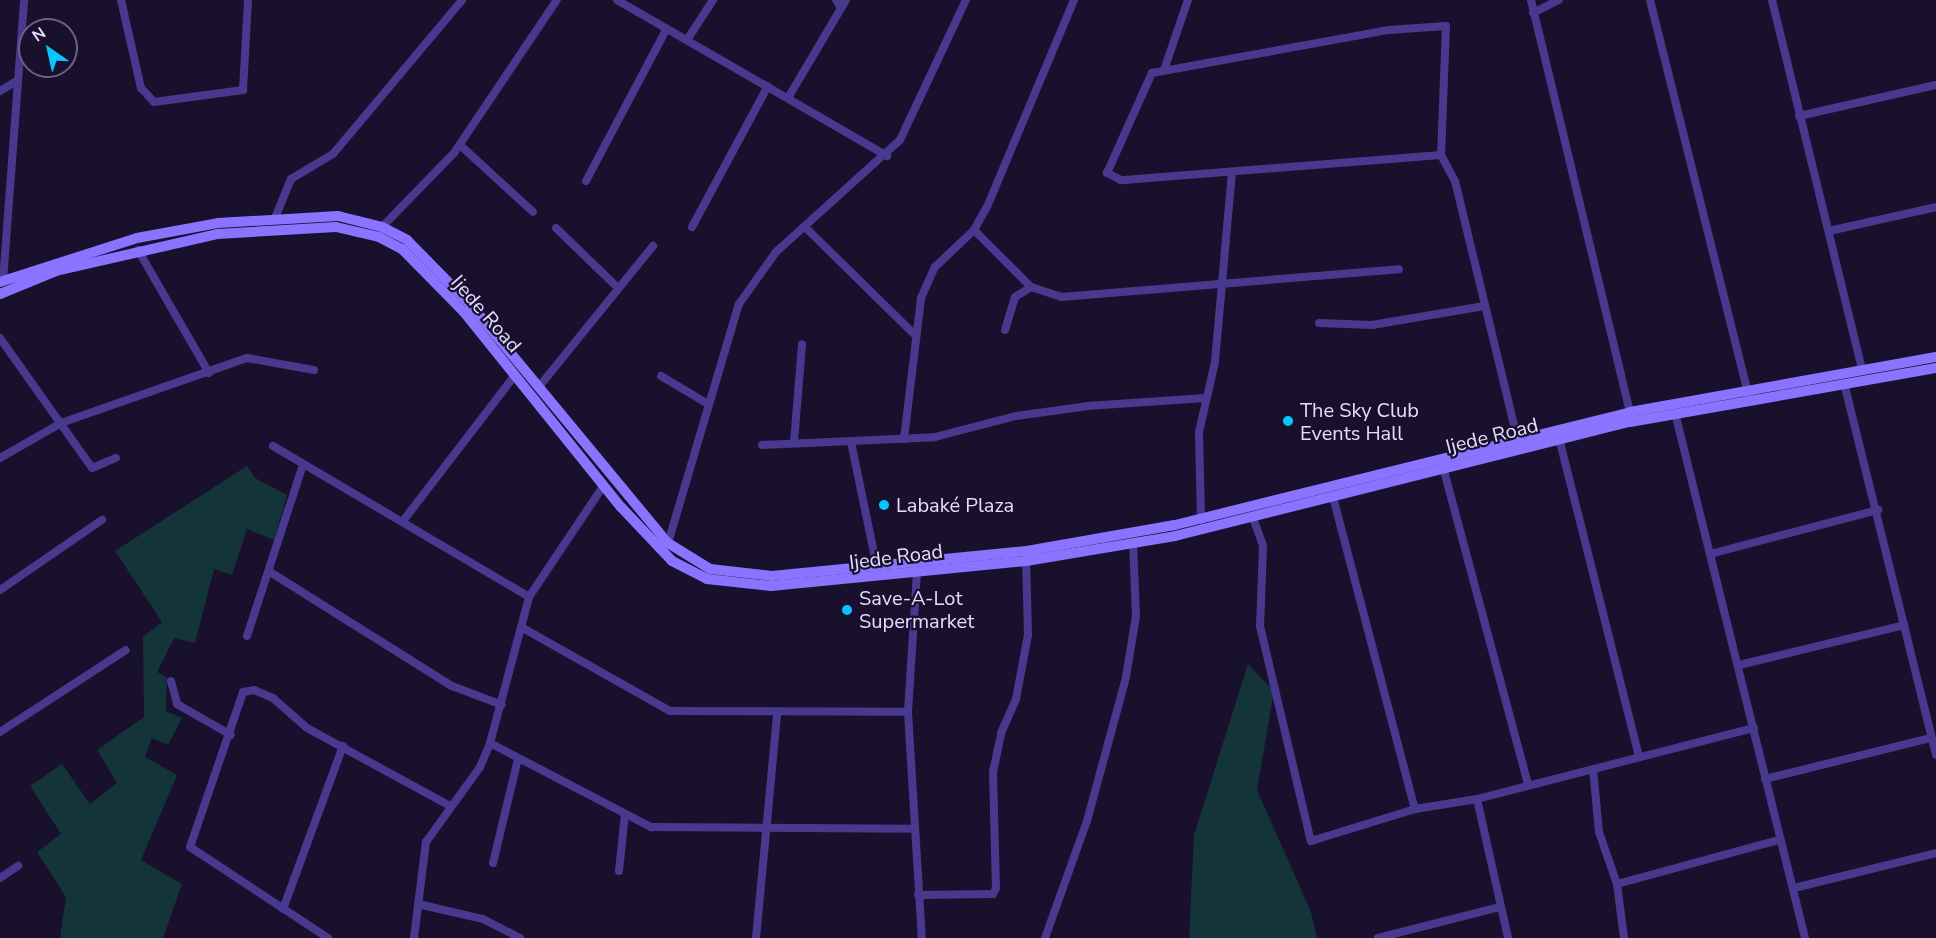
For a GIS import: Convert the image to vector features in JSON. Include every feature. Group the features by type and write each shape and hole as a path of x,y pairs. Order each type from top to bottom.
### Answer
{"main road":[{"name":"Ijede Road","path":"1,281 137,238 275,218 338,216 382,227 407,240 434,267 668,543 691,561 731,574 877,567 1027,551 1201,520 1517,438 1630,412 1936,368"},
{"name":"Ijede Road","path":"0,294 56,271 137,249 274,229 336,227 379,237 414,260 514,375 604,485 672,561 706,579 771,586 1026,561 1133,542 1253,518 1443,467 1748,394 1936,357"}],"street":[{"path":"1,281 15,81 24,0"},
{"path":"121,0 141,88 154,102 243,90 248,0"},
{"path":"275,218 291,179 333,154 462,0"},
{"path":"382,227 460,145 557,0"},
{"path":"617,0 887,156"},
{"path":"687,40 713,0"},
{"path":"836,0 841,8"},
{"path":"788,98 846,0"},
{"path":"668,543 708,404 742,298 764,266 887,156 910,122 927,74 966,0"},
{"path":"904,439 921,298 935,267 974,230 1074,0"},
{"path":"1164,70 1188,0"},
{"path":"1531,0 1630,412"},
{"path":"1533,13 1559,0"},
{"path":"1650,0 1748,394"},
{"path":"1772,0 1862,370"},
{"path":"1441,155 1115,180 1107,173 1137,97 1152,73 1389,30 1446,26 1441,155 1455,181 1517,438"},
{"path":"586,181 666,30"},
{"path":"0,91 15,81"},
{"path":"1799,116 1936,85"},
{"path":"692,227 768,86"},
{"path":"460,145 532,212"},
{"path":"1201,520 1199,432 1215,362 1232,172"},
{"path":"1830,231 1936,207"},
{"path":"805,227 915,335"},
{"path":"556,228 617,287"},
{"path":"974,230 1031,287 1081,298 1222,283 1399,269"},
{"path":"538,388 617,287 653,246"},
{"path":"137,249 209,373"},
{"path":"1005,330 1016,297 1031,287"},
{"path":"1319,323 1372,325 1484,306"},
{"path":"0,338 92,468 116,458"},
{"path":"795,442 802,344"},
{"path":"0,458 61,423 263,357 314,370"},
{"path":"403,521 514,375"},
{"path":"661,376 708,404"},
{"path":"1844,383 1878,510 1936,755"},
{"path":"762,445 904,439 1088,406 1206,398"},
{"path":"1675,413 1805,938"},
{"path":"1559,438 1639,756"},
{"path":"851,442 877,567"},
{"path":"273,446 529,597"},
{"path":"247,636 270,572 303,465"},
{"path":"1443,467 1528,785"},
{"path":"414,938 426,842 490,743 529,597 604,485"},
{"path":"1333,497 1415,809"},
{"path":"1710,554 1878,510"},
{"path":"1253,518 1263,546 1260,626 1311,840 1415,809 1477,799 1754,728"},
{"path":"0,590 102,520"},
{"path":"1045,938 1087,821 1126,677 1136,616 1133,542"},
{"path":"918,895 993,894 996,888 993,772 1001,733 1016,699 1028,635 1026,561"},
{"path":"270,572 452,686 502,705"},
{"path":"916,572 908,712 913,829 922,938"},
{"path":"1739,665 1905,625"},
{"path":"521,627 670,711 777,714 908,712"},
{"path":"0,732 126,650"},
{"path":"171,681 177,704 231,735"},
{"path":"328,938 190,848 231,735 243,692 254,690 307,728 343,746 400,783 450,806"},
{"path":"756,938 777,714"},
{"path":"1765,778 1931,738"},
{"path":"490,743 625,814 666,829 913,829"},
{"path":"283,909 343,746"},
{"path":"493,863 518,759"},
{"path":"1593,769 1599,832 1617,884 1624,938"},
{"path":"1477,799 1508,938"},
{"path":"619,871 625,814"},
{"path":"1617,884 1779,840"},
{"path":"1794,888 1936,853"},
{"path":"0,878 18,866"},
{"path":"418,904 483,919 520,938"},
{"path":"1378,938 1500,908"}],"green space":[{"path":"247,466 255,478 287,495 274,540 247,529 232,575 214,569 195,643 174,638 157,672 167,677 166,711 182,718 168,745 152,738 145,757 177,775 141,860 182,884 163,938 60,938 66,897 37,852 61,834 30,786 62,764 90,804 117,783 97,750 144,717 143,637 162,622 115,551"},
{"path":"1248,664 1274,691 1257,790 1311,912 1317,938 1189,938 1194,835"}],"place":[{"name":"The Sky Club Events Hall","path":"1288,421"},
{"name":"Labaké Plaza","path":"884,505"},
{"name":"Save-A-Lot Supermarket","path":"847,610"}]}
